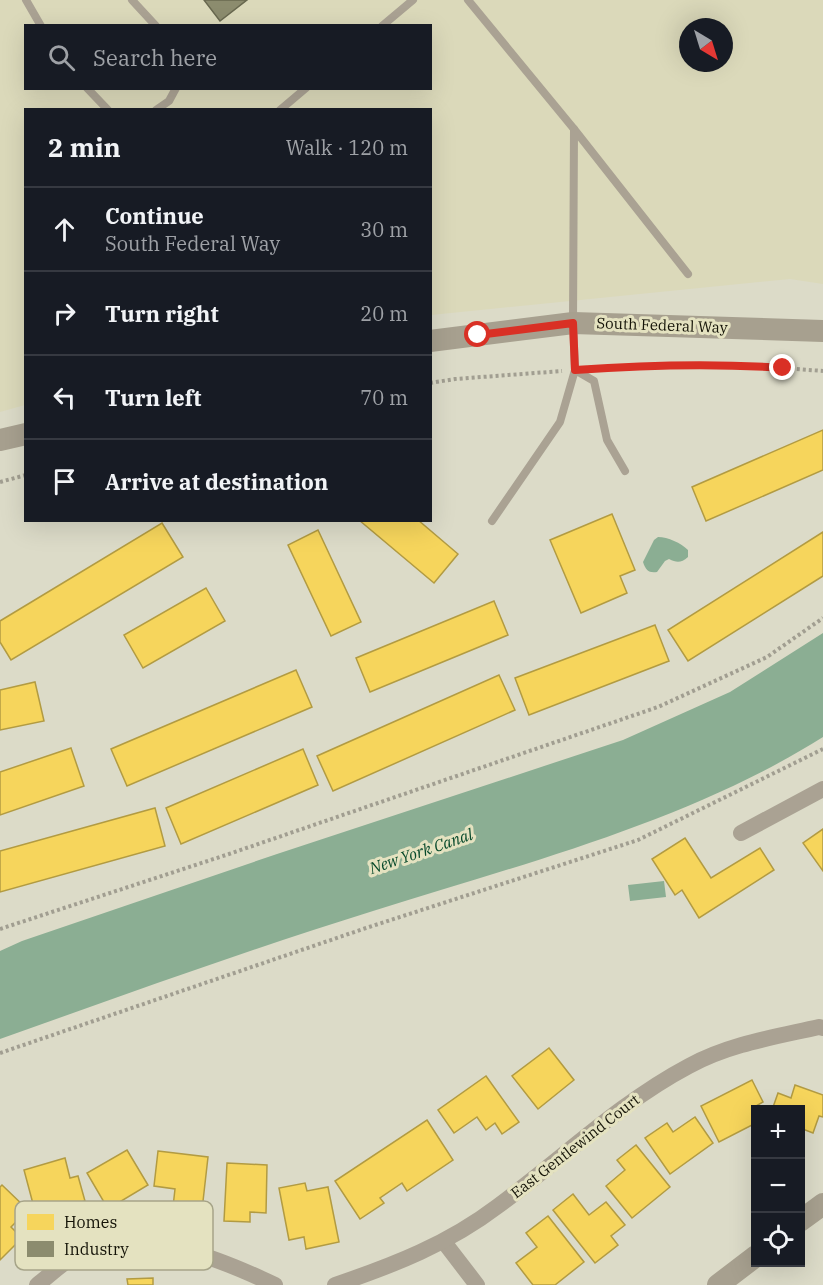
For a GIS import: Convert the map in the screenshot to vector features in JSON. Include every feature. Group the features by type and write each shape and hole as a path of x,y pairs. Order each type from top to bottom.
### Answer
{"main road":[{"name":"South Federal Way","path":"432,341 573,323 823,331"},
{"path":"0,440 24,434"},
{"path":"805,1218 823,1204"},
{"path":"718,1285 751,1260"}],"street":[{"path":"741,832 823,789"},
{"name":"East Gentlewind Court","path":"335,1285 394,1265 444,1242 497,1208 639,1095 690,1065 744,1044 823,1028"},
{"path":"444,1242 477,1285"},
{"path":"213,1258 275,1285"},
{"path":"37,1285 57,1270"}],"lane":[{"path":"26,0 40,24"},
{"path":"132,0 154,24"},
{"path":"384,24 413,0"},
{"path":"468,0 574,129 688,274"},
{"path":"89,90 106,108"},
{"path":"159,108 169,101 175,90"},
{"path":"282,108 304,90"},
{"path":"492,521 560,422 575,370 573,323 574,129"},
{"path":"575,370 594,381 607,440 625,471"}],"path":[{"path":"432,383 621,367 744,365 823,371"},
{"path":"0,482 24,476"},
{"path":"0,929 241,850 658,707 767,657 823,618"},
{"path":"0,1053 366,928 638,840 823,749"}],"shaded area":[{"path":"0,0 823,0 823,284 790,279 432,315 432,108 24,108 24,405 0,412"}],"water":[{"path":"658,537 670,539 682,545 688,550 688,557 679,562 669,559 657,572 648,571 643,562 654,540"},
{"name":"New York Canal","path":"823,633 823,737 772,767 718,793 604,838 279,941 0,1039 0,951 22,941 277,854 623,740 730,692"},
{"path":"664,881 666,897 630,901 628,885"}],"building: Homes":[{"path":"823,430 823,470 706,521 692,487"},
{"path":"612,514 635,570 620,576 627,593 581,613 550,540"},
{"path":"361,522 420,522 458,554 434,583"},
{"path":"162,523 183,557 11,660 0,642 0,621"},
{"path":"318,530 361,622 331,636 288,545"},
{"path":"823,532 823,576 688,661 668,630"},
{"path":"206,588 225,621 143,668 124,635"},
{"path":"494,601 508,635 370,692 356,658"},
{"path":"655,625 669,661 529,715 515,678"},
{"path":"296,670 312,707 127,786 111,749"},
{"path":"499,675 515,710 333,791 317,756"},
{"path":"35,682 44,721 0,730 0,690"},
{"path":"71,748 84,786 0,815 0,772"},
{"path":"303,749 318,785 181,844 166,808"},
{"path":"155,808 165,846 0,892 0,851"},
{"path":"823,829 823,871 803,843"},
{"path":"685,838 711,878 760,848 774,870 699,918 682,890 675,895 652,859"},
{"path":"549,1048 574,1080 538,1109 512,1076"},
{"path":"486,1076 519,1122 502,1134 495,1123 486,1130 477,1117 454,1133 438,1110"},
{"path":"752,1080 763,1102 751,1105 751,1126 719,1142 701,1106"},
{"path":"795,1085 823,1095 823,1117 819,1116 813,1133 805,1130 805,1105 774,1105 778,1093 791,1098"},
{"path":"695,1117 713,1143 670,1174 645,1138 667,1123 673,1132"},
{"path":"427,1120 453,1160 407,1191 402,1183 380,1198 384,1203 360,1219 335,1181"},
{"path":"636,1145 670,1187 632,1218 606,1186 625,1170 617,1160"},
{"path":"127,1150 148,1185 121,1201 103,1201 87,1173"},
{"path":"158,1151 208,1157 203,1201 174,1201 175,1189 154,1186"},
{"path":"65,1158 70,1178 78,1176 85,1201 32,1201 24,1170"},
{"path":"227,1163 267,1165 266,1213 250,1212 250,1222 224,1221"},
{"path":"305,1183 307,1191 328,1187 339,1242 306,1249 304,1237 289,1240 279,1188"},
{"path":"2,1185 19,1201 15,1201 15,1223 11,1227 15,1231 15,1245 0,1260 0,1187"},
{"path":"573,1194 589,1215 606,1202 625,1225 611,1236 618,1245 595,1263 553,1210"},
{"path":"548,1216 584,1262 555,1285 533,1285 516,1263 537,1247 526,1233"},
{"path":"153,1278 153,1285 128,1285 127,1279"}],"building: Industry":[{"path":"204,0 247,0 220,21"}],"route":[{"path":"478,335 573,323 575,370 744,365 783,368"}]}
